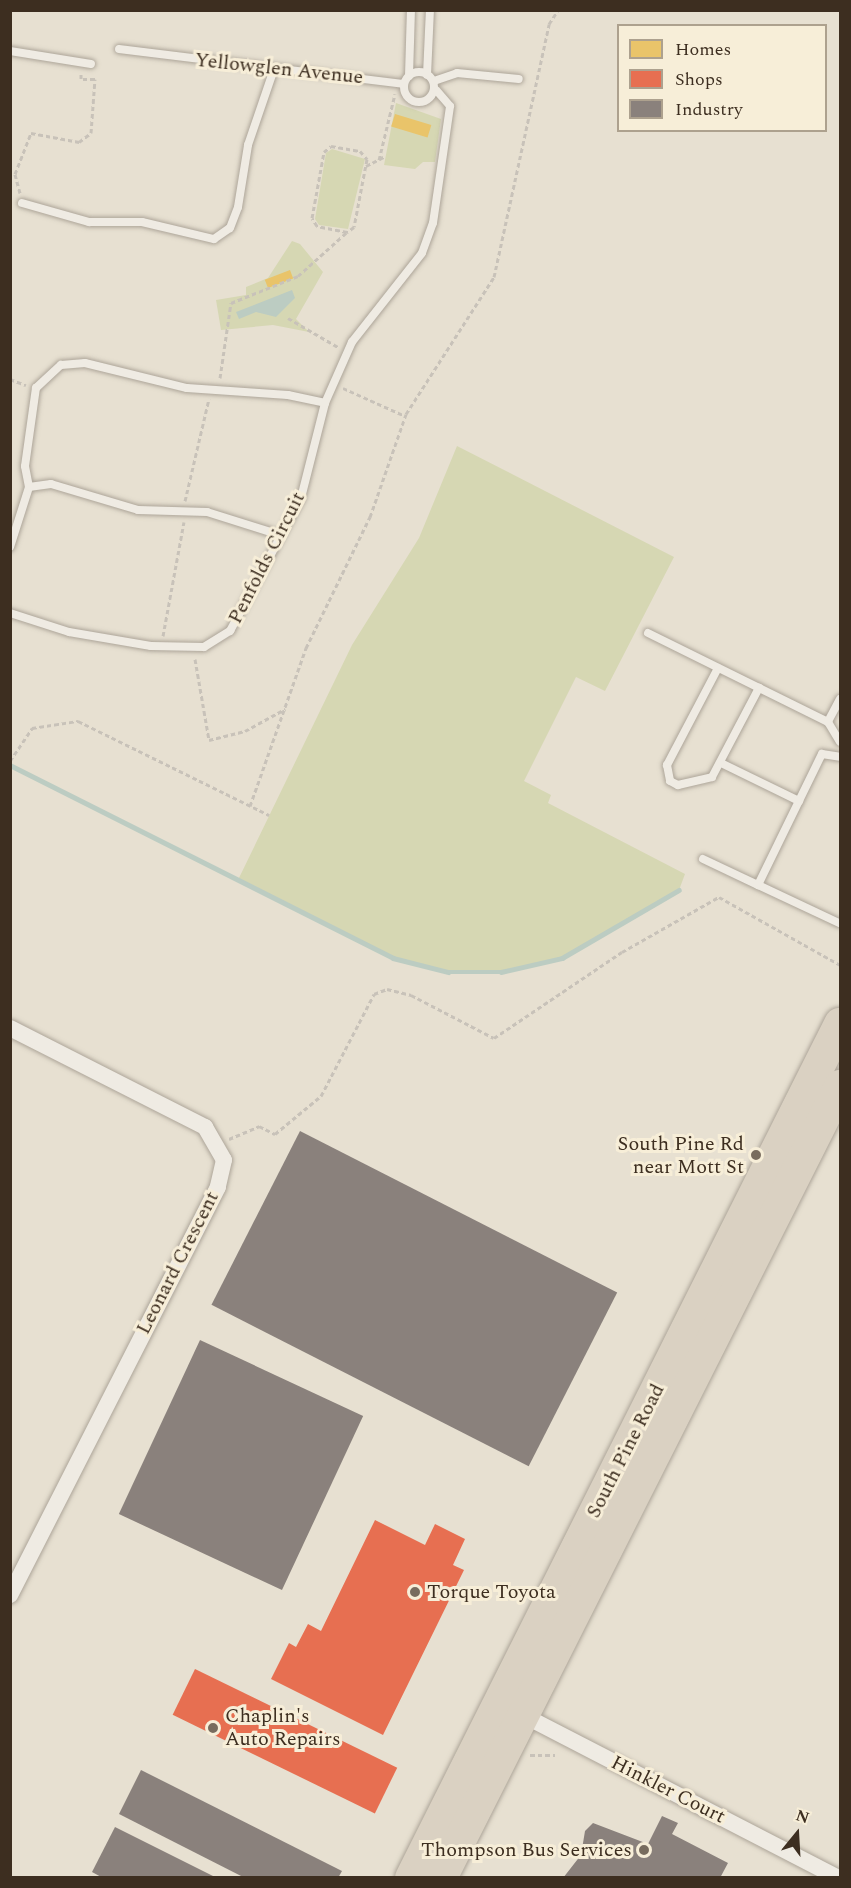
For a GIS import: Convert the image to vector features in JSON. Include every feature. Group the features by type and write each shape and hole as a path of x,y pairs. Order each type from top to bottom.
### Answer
{"highway":[{"name":"South Pine Road","path":"441,1878 509,1708 836,1042"},
{"name":"South Pine Road","path":"411,1878 509,1708 840,1086"}],"street":[{"path":"10,1028 200,1124 220,1144"},
{"name":"Leonard Crescent","path":"10,1595 218,1187 224,1167 220,1144"},
{"name":"Hinkler Court","path":"509,1708 839,1878"}],"lane":[{"path":"411,10 402,81 405,94 422,102 436,90"},
{"name":"Penfolds Circuit","path":"10,613 109,640 194,648 215,644 230,631 309,476 325,403 347,353 422,253 433,223 450,106 436,90 431,78 430,10"},
{"name":"Yellowglen Avenue","path":"119,49 212,58 273,72 402,81 431,78"},
{"path":"10,51 87,62"},
{"path":"22,203 89,222 142,222 213,239 230,228 238,207 248,144 273,72"},
{"path":"431,78 456,73 519,79"},
{"path":"10,547 29,487 25,466 36,388 52,369 71,362 218,392 288,394 325,403"},
{"path":"29,487 51,484 138,510 207,513 280,535"},
{"path":"648,633 828,722 838,740 827,752 799,801 758,885"},
{"path":"718,668 666,772 670,781 687,786 712,777 721,764 759,688"},
{"path":"828,722 840,699"},
{"path":"827,752 840,757"},
{"path":"721,764 799,801"},
{"path":"703,859 839,923"}],"path":[{"path":"250,806 326,604 370,517 406,416 494,277 549,24 558,10"},
{"path":"22,203 15,174 31,133 79,142 91,133 95,79 81,79 87,62"},
{"path":"379,160 402,81"},
{"path":"218,392 231,303 298,276 354,227 366,166 360,151 331,146 324,152 312,218 317,226 347,232"},
{"path":"366,166 384,157"},
{"path":"288,318 347,353"},
{"path":"10,379 36,388"},
{"path":"333,385 406,416"},
{"path":"194,648 209,740 246,731 285,709"},
{"path":"10,760 23,737 32,728 78,721 269,815"},
{"path":"220,1144 251,1127 275,1134 321,1096 374,993 387,989 411,995 494,1038 622,952 719,897 840,965"}],"green space":[{"path":"396,103 441,119 435,162 423,162 415,169 384,165"},
{"path":"332,149 365,159 348,229 319,225 315,219 326,153"},
{"path":"292,241 300,244 323,272 296,319 309,332 273,325 221,330 216,300 246,295 246,287 268,278"},
{"path":"457,446 674,557 605,691 576,677 524,781 551,795 548,803 685,874 679,890 562,958 501,972 448,972 396,959 238,880 352,645 419,538"}],"shaded area":[{"path":"292,290 295,298 276,317 256,312 239,319 236,312"}],"building: Homes":[{"path":"395,114 431,125 428,138 391,126"},
{"path":"290,270 293,278 268,288 265,280"}],"building: Shops":[{"path":"375,1520 425,1545 435,1524 465,1539 453,1565 464,1570 383,1735 271,1679 289,1643 296,1647 308,1624 321,1631"},
{"path":"195,1669 397,1768 375,1813 173,1715"}],"building: Industry":[{"path":"300,1131 617,1293 529,1466 211,1305"},
{"path":"200,1340 363,1416 282,1590 119,1514"},
{"path":"141,1770 342,1871 338,1878 245,1878 119,1814"},
{"name":"Thompson Bus Services","path":"662,1816 678,1823 672,1834 728,1863 720,1878 563,1878 581,1855 585,1831 593,1823 648,1844"},
{"path":"115,1827 217,1878 103,1878 92,1872"}],"waterway":[{"path":"10,765 393,958 448,972 501,972 562,958 679,890"}],"place":[{"name":"South Pine Rd near Mott St","path":"756,1155"},
{"name":"Torque Toyota","path":"415,1592"},
{"name":"Chaplin's Auto Repairs","path":"213,1728"},
{"name":"Thompson Bus Services","path":"644,1850"}]}
